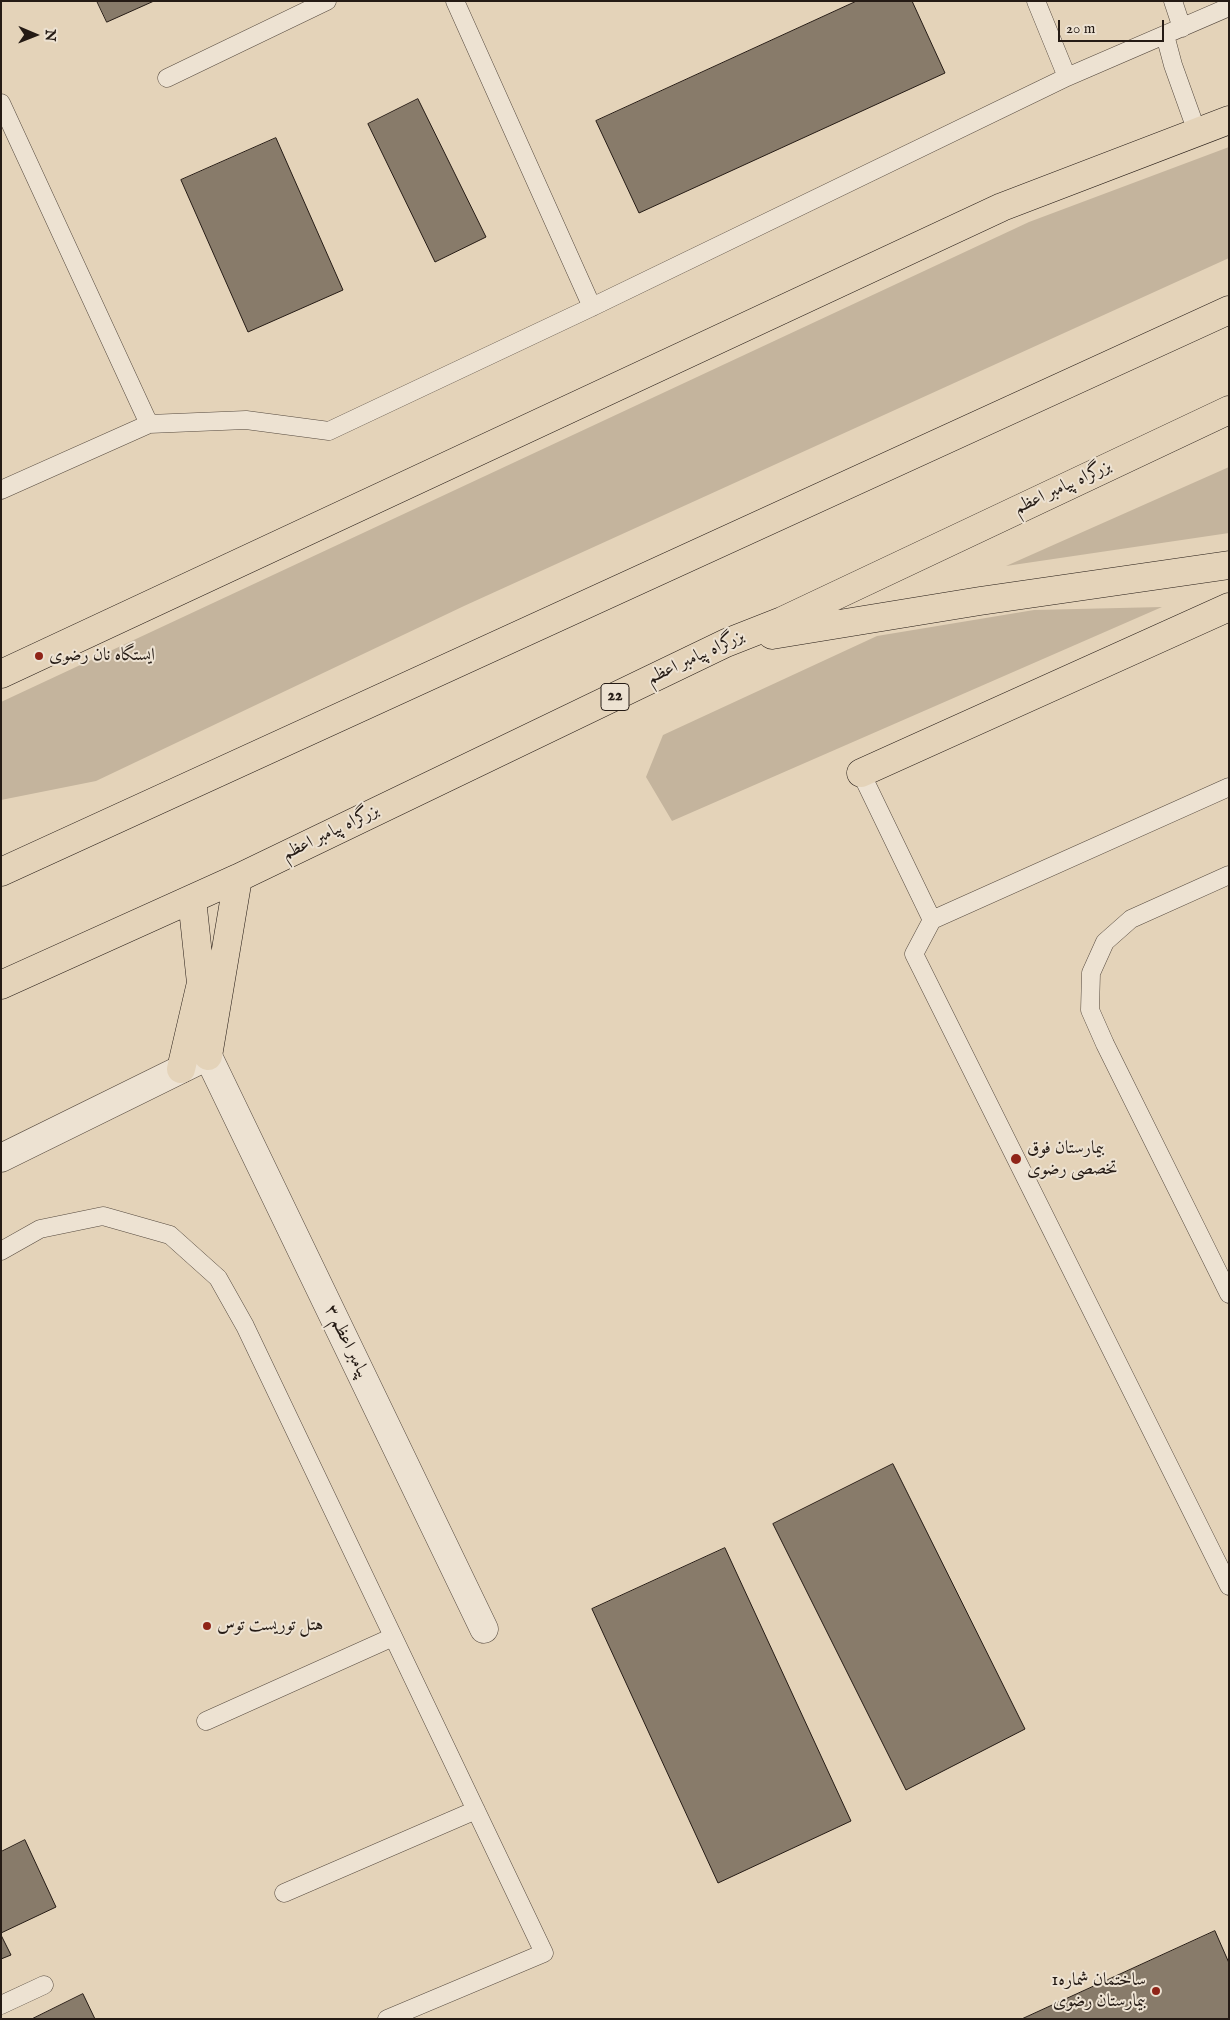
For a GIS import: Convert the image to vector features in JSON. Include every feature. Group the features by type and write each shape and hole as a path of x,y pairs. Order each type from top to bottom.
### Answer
{"highway":[{"path":"1,674 1002,207 1229,120"},
{"path":"1,872 211,774 1022,406 1229,310"},
{"name":"بزرگراه پیامبر اعظم","path":"1,985 238,878 726,643 782,621 1229,410"},
{"path":"726,643 980,601 1229,565"},
{"path":"861,774 1229,607"},
{"path":"208,1056 238,878"},
{"path":"181,1069 201,983 192,899"}],"street":[{"path":"1,1158 208,1056"},
{"name":"پیامبر اعظم ۳","path":"208,1056 484,1629"}],"lane":[{"path":"167,78 327,1"},
{"path":"455,1 592,308"},
{"path":"1036,1 1067,77"},
{"path":"1173,1 1182,28"},
{"path":"1,490 149,424 246,420 329,431 592,308 1067,77 1229,7"},
{"path":"1164,35 1197,132"},
{"path":"1,103 149,424"},
{"path":"861,774 932,920"},
{"path":"1229,787 932,920 914,954 1229,1586"},
{"path":"1229,875 1131,919 1106,942 1091,973 1090,1010 1229,1294"},
{"path":"1,1251 40,1229 104,1216 170,1235 218,1278 245,1326 544,1952 387,2019"},
{"path":"206,1720 393,1637"},
{"path":"284,1893 476,1810"},
{"path":"1,2004 44,1985"}],"shaded area":[{"path":"1229,147 1229,258 464,606 96,781 1,800 1,702 1029,222"},
{"path":"1229,467 1229,533 1006,566"},
{"path":"1162,607 672,821 646,777 663,735 877,636 1034,610"}],"building":[{"path":"97,1 154,1 107,22"},
{"path":"857,1 912,1 945,73 639,213 596,121"},
{"path":"418,99 486,237 435,262 368,124"},
{"path":"276,138 343,290 248,332 181,180"},
{"path":"893,1464 1025,1729 906,1790 773,1524"},
{"path":"725,1548 851,1821 718,1883 592,1609"},
{"path":"25,1840 56,1907 1,1933 1,1852"},
{"name":"ساختمان شماره1 بیمارستان رضوی","path":"1215,1931 1229,1963 1229,2019 1022,2019"},
{"path":"1,1935 11,1955 1,1959"},
{"path":"83,1994 95,2019 32,2019"}],"place":[{"name":"ایستگاه نان رضوی","path":"39,656"},
{"name":"بیمارستان فوق تخصصی رضوی","path":"1016,1159"},
{"name":"هتل توریست توس","path":"207,1626"},
{"name":"ساختمان شماره1 بیمارستان رضوی","path":"1156,1991"}]}
